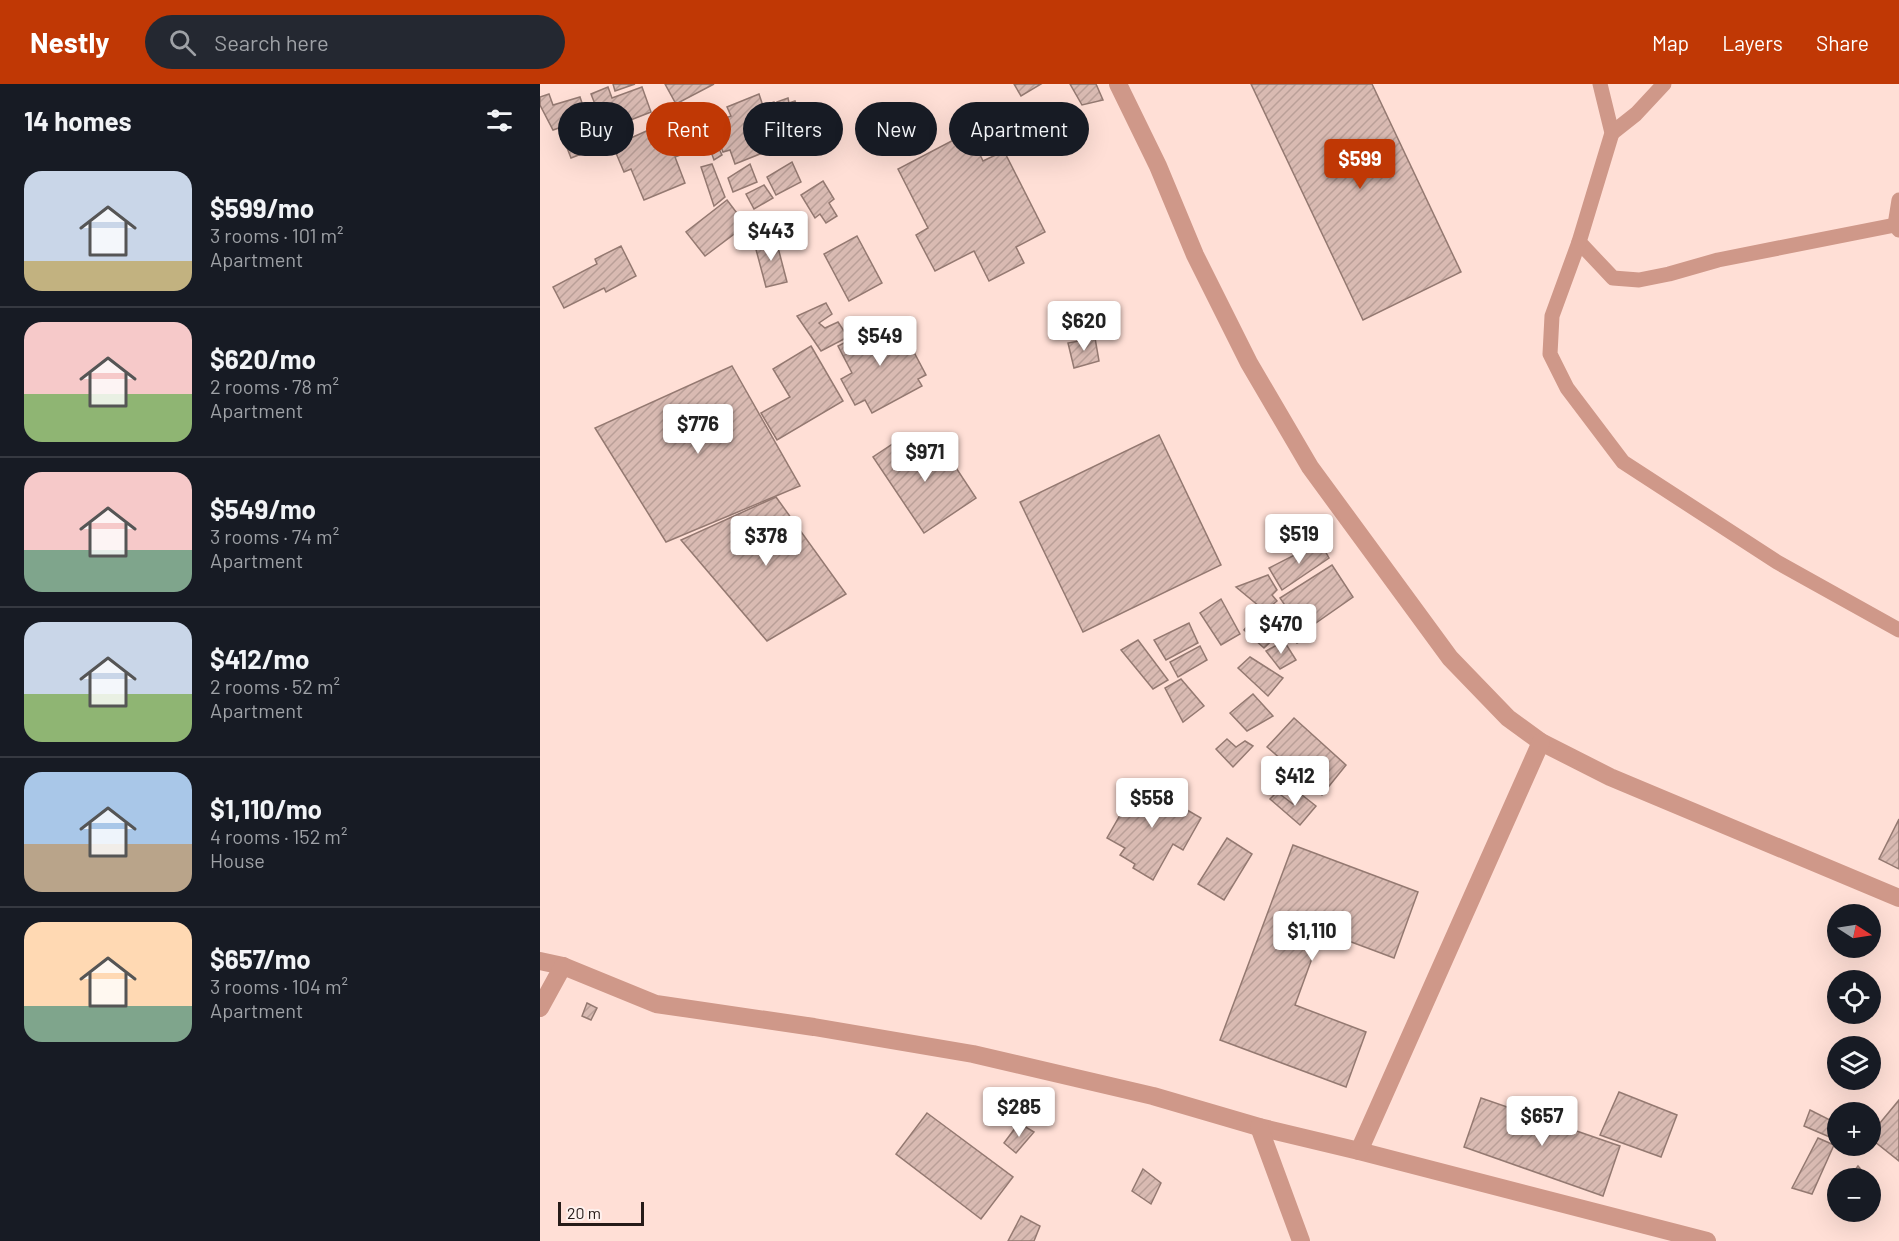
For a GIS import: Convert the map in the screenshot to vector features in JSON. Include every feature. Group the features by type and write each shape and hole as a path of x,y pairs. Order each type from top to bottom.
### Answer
{"street":[{"path":"1118,84 1158,166 1195,255 1250,363 1310,467 1450,658 1508,717 1541,742 1610,777 1899,898"},
{"path":"1359,1150 1541,742"},
{"path":"540,961 562,966 656,1004 814,1027 973,1054 1153,1096 1259,1127 1359,1150 1707,1241"},
{"path":"540,1008 562,966"},
{"path":"1259,1127 1301,1241"}],"lane":[{"path":"1600,84 1612,132 1579,242 1552,316 1550,354 1567,388 1623,462 1777,562 1899,630"},
{"path":"1612,132 1636,114 1664,84"},
{"path":"1579,242 1613,278 1639,280 1718,260 1897,227 1899,200"}],"building":[{"path":"613,84 635,84 615,91"},
{"path":"665,84 714,84 680,102 675,102"},
{"path":"1014,84 1041,84 1021,96"},
{"path":"1070,84 1096,84 1103,100 1089,103 1080,102"},
{"path":"1251,84 1372,84 1461,272 1363,320"},
{"path":"608,87 612,98 642,87 647,102 646,114 634,119 634,102 594,102 591,94"},
{"path":"549,94 553,105 558,104 558,128 553,130 540,105 540,97"},
{"path":"759,94 762,102 743,102 743,156 755,156 735,164 731,153 731,105"},
{"path":"580,97 582,102 563,102"},
{"path":"788,98 789,102 777,102"},
{"path":"646,131 646,156 678,156 675,157 685,183 644,200 631,169 624,172 617,156 634,156 634,137"},
{"path":"949,142 949,156 981,156 983,161 994,156 1007,156 1045,232 1016,247 1024,263 989,281 974,251 935,271 916,235 928,228 898,169 923,156 937,156 937,149"},
{"path":"792,162 801,182 776,195 767,177"},
{"path":"712,164 725,197 714,206 701,167"},
{"path":"750,164 757,182 733,192 728,178"},
{"path":"823,181 834,199 829,203 837,216 826,223 820,214 815,218 801,195"},
{"path":"764,185 773,198 754,209 746,194"},
{"path":"727,200 746,225 705,256 686,232"},
{"path":"775,236 787,282 766,287 754,242"},
{"path":"857,236 882,283 849,301 824,254"},
{"path":"621,246 636,276 606,292 604,288 564,308 553,287 597,264 595,259"},
{"path":"826,303 832,314 819,323 825,328 838,322 848,337 821,351 797,316"},
{"path":"889,319 901,342 907,339 926,375 918,379 922,386 872,413 865,400 855,405 841,379 852,373 838,346"},
{"path":"1095,338 1099,361 1074,368 1068,343"},
{"path":"811,346 843,401 777,440 761,413 790,397 773,369"},
{"path":"732,366 800,486 666,542 595,428"},
{"path":"1159,435 1221,565 1083,632 1020,502"},
{"path":"903,437 918,461 941,445 976,498 924,533 873,457"},
{"path":"776,497 846,594 767,641 681,540"},
{"path":"1320,542 1329,558 1282,590 1269,568"},
{"path":"1332,565 1353,597 1303,632 1280,598"},
{"path":"1268,575 1277,590 1272,595 1277,601 1265,611 1236,587"},
{"path":"1221,599 1240,634 1221,645 1200,613"},
{"path":"1258,613 1280,633 1264,648 1244,630"},
{"path":"1189,623 1198,643 1166,660 1154,640"},
{"path":"1295,624 1306,638 1297,643 1284,629"},
{"path":"1138,640 1168,680 1153,689 1121,650"},
{"path":"1284,641 1296,660 1280,669 1266,651"},
{"path":"1200,646 1207,660 1178,677 1170,662"},
{"path":"1250,657 1283,678 1268,696 1238,668"},
{"path":"1181,679 1204,706 1183,722 1165,688"},
{"path":"1253,694 1273,716 1247,731 1230,713"},
{"path":"1294,718 1346,765 1322,795 1267,747"},
{"path":"1227,739 1236,747 1245,741 1253,746 1233,767 1216,749"},
{"path":"1139,782 1201,818 1183,850 1173,844 1153,880 1133,868 1135,864 1120,855 1125,848 1107,838"},
{"path":"1277,792 1293,804 1302,795 1316,806 1300,825 1270,799"},
{"path":"1899,819 1899,869 1879,859"},
{"path":"1227,838 1252,854 1224,900 1198,884"},
{"path":"1293,845 1418,892 1394,958 1322,931 1295,1005 1366,1032 1346,1087 1220,1040"},
{"path":"587,1003 597,1008 591,1020 582,1016"},
{"path":"1619,1092 1677,1115 1661,1157 1600,1135"},
{"path":"1481,1098 1620,1146 1603,1196 1464,1147"},
{"path":"1899,1100 1899,1161 1881,1147 1881,1122"},
{"path":"1810,1110 1827,1118 1827,1136 1804,1126"},
{"path":"927,1113 1013,1177 981,1219 896,1154"},
{"path":"1019,1123 1034,1132 1016,1153 1004,1143"},
{"path":"1818,1138 1827,1142 1827,1156 1829,1156 1812,1194 1792,1188"},
{"path":"1143,1169 1161,1183 1151,1204 1132,1191"},
{"path":"1021,1216 1040,1226 1034,1241 1008,1241"}]}
